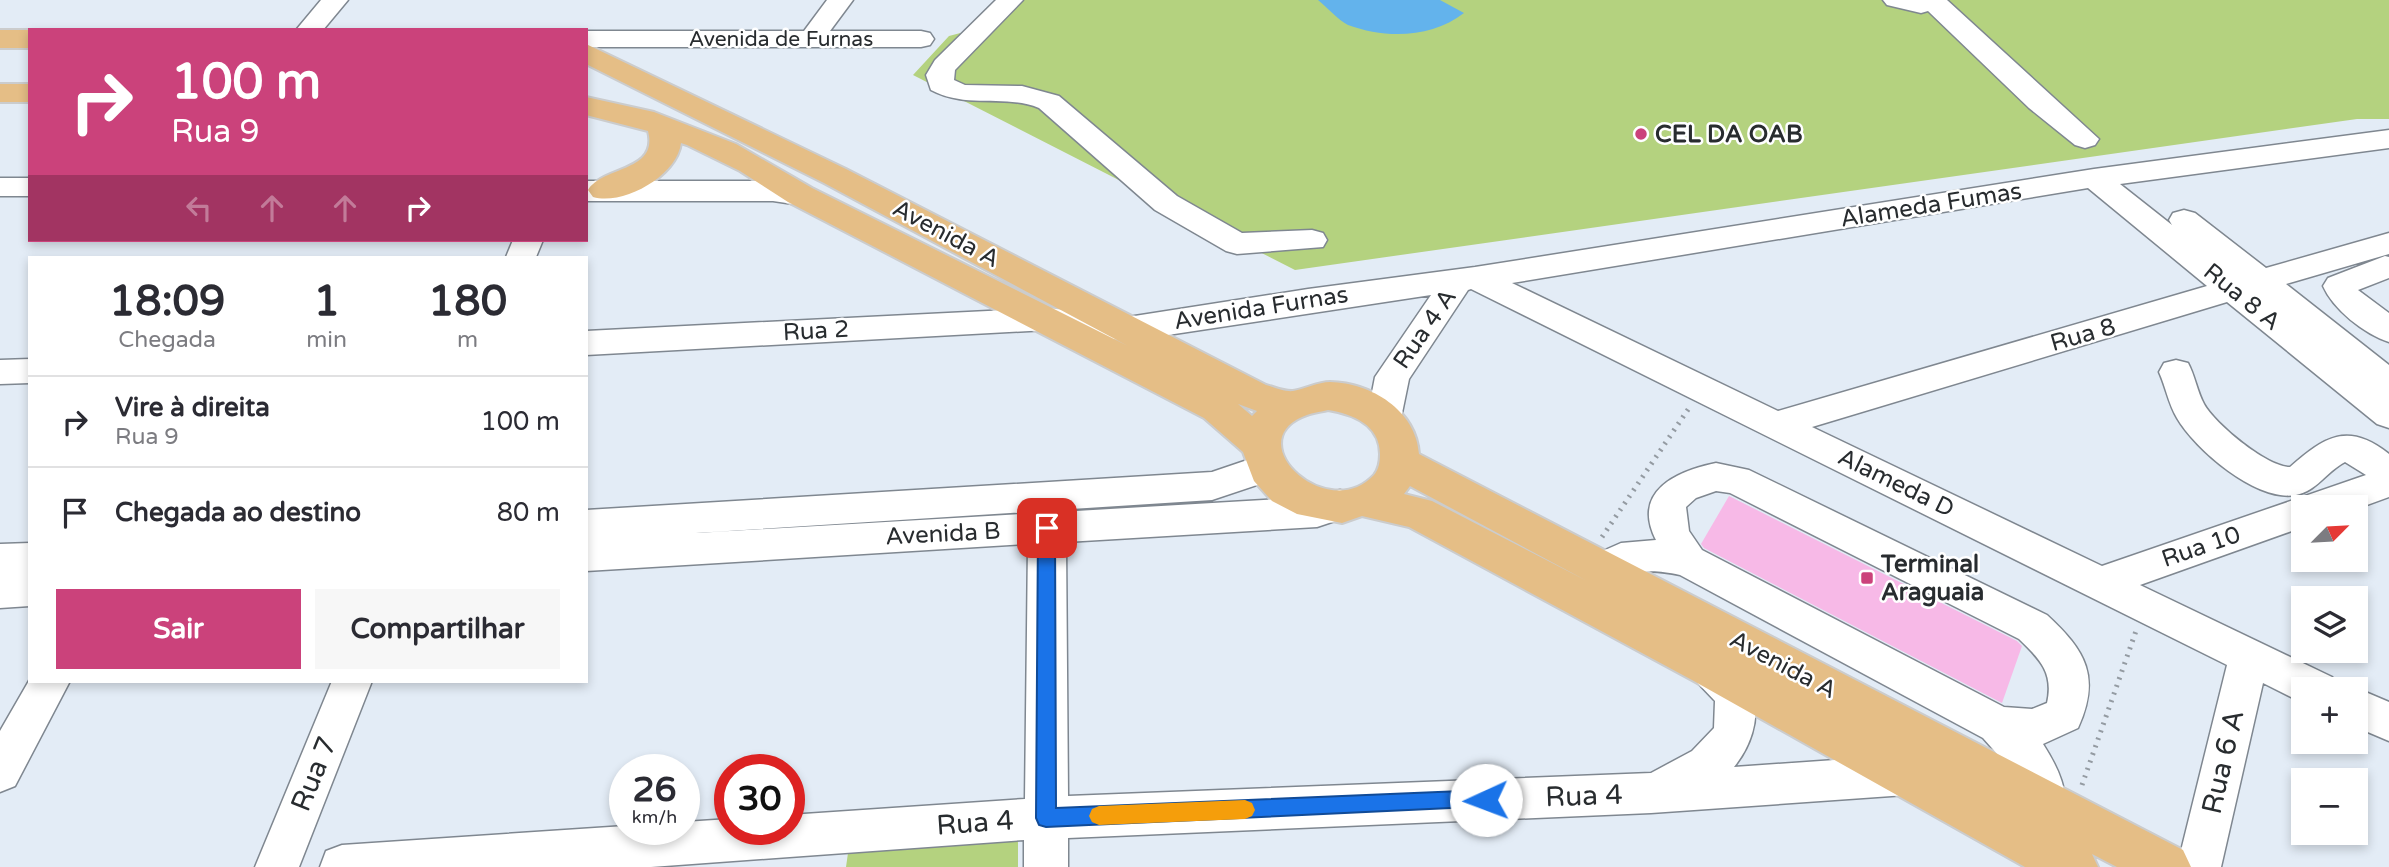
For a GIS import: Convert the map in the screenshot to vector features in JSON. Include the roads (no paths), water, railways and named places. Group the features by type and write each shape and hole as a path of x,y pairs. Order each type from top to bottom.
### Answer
{"main road":[{"path":"0,39 28,39"},
{"name":"Avenida A","path":"590,51 1257,397 1288,405"},
{"path":"588,107 662,126 762,167 800,195"},
{"path":"595,191 651,168 662,155 666,142 662,126"},
{"name":"Avenida A","path":"800,195 1047,319 1216,408 1263,456"},
{"path":"1328,396 1369,407 1384,418 1395,432 1401,447 1401,464 1392,482 1352,503 1304,500 1274,481 1263,456 1269,422 1288,405 1307,398 1328,396"},
{"name":"Avenida A","path":"1401,464 1598,558 2062,801 2166,867"},
{"name":"Avenida A","path":"1352,503 1418,513 1708,666 2073,867"}],"street":[{"path":"311,28 335,0"},
{"path":"811,40 840,0"},
{"path":"1010,0 944,66 939,75 941,84 961,92 1035,95 1048,102 1166,203 1237,244 1312,240"},
{"path":"1919,2 2027,102 2085,139"},
{"name":"Avenida de Furnas","path":"590,51 641,38 921,39"},
{"path":"2027,102 2056,142"},
{"name":"Alameda Fumas","path":"1467,279 2110,176 2389,139"},
{"name":"Rua 8 A","path":"2110,176 2249,286 2389,383"},
{"path":"0,187 28,187"},
{"name":"Avenida A","path":"595,191 773,191 800,195"},
{"name":"Rua 8","path":"1777,424 2389,243"},
{"path":"2389,266 2339,286 2343,295 2389,330"},
{"name":"Avenida Furnas","path":"1047,319 1128,329 1308,300 1467,279"},
{"name":"Rua 4 A","path":"1349,400 1392,377 1467,279"},
{"name":"Alameda D","path":"1467,279 1777,424 2291,677"},
{"name":"Rua 8 A","path":"2249,286 2389,415"},
{"name":"Rua 2","path":"588,344 1047,319"},
{"path":"0,372 28,371"},
{"path":"2176,372 2189,409 2226,449 2258,473 2277,481 2295,481 2331,452 2350,447 2366,455 2389,474"},
{"name":"Rua 4 A","path":"1384,418 1392,377"},
{"name":"Avenida B","path":"588,525 1213,486 1263,456"},
{"path":"1689,561 1675,545 1667,529 1665,513 1671,498 1682,487 1697,480 1736,480 2033,627 2053,645 2066,664 2073,684 2070,700 2062,717 2045,727 2023,729 1998,725"},
{"path":"2352,495 2389,482"},
{"name":"Avenida B","path":"588,555 1317,512 1352,503"},
{"name":"Rua 10","path":"2100,583 2291,516"},
{"path":"1046,867 1047,528"},
{"path":"1598,558 1654,555 1689,561 1998,725 2016,741 2062,801"},
{"path":"0,560 28,559"},
{"path":"0,592 28,590"},
{"name":"Rua 6 A","path":"2199,867 2249,658"},
{"name":"Rua 4","path":"1651,793 1687,778 1716,760 1733,734 1735,700 1728,686 1708,666"},
{"path":"0,772 49,683"},
{"name":"Rua 7","path":"277,867 351,683"},
{"path":"2368,712 2389,722"},
{"name":"Rua 4","path":"342,867 1046,818 1651,793 1906,775"}],"water":[{"path":"1318,0 1440,0 1464,13 1438,27 1423,31 1408,34 1378,33 1348,25"}],"place":[{"name":"CEL DA OAB","path":"1641,134"},
{"name":"Terminal Araguaia","path":"1867,578"}]}
